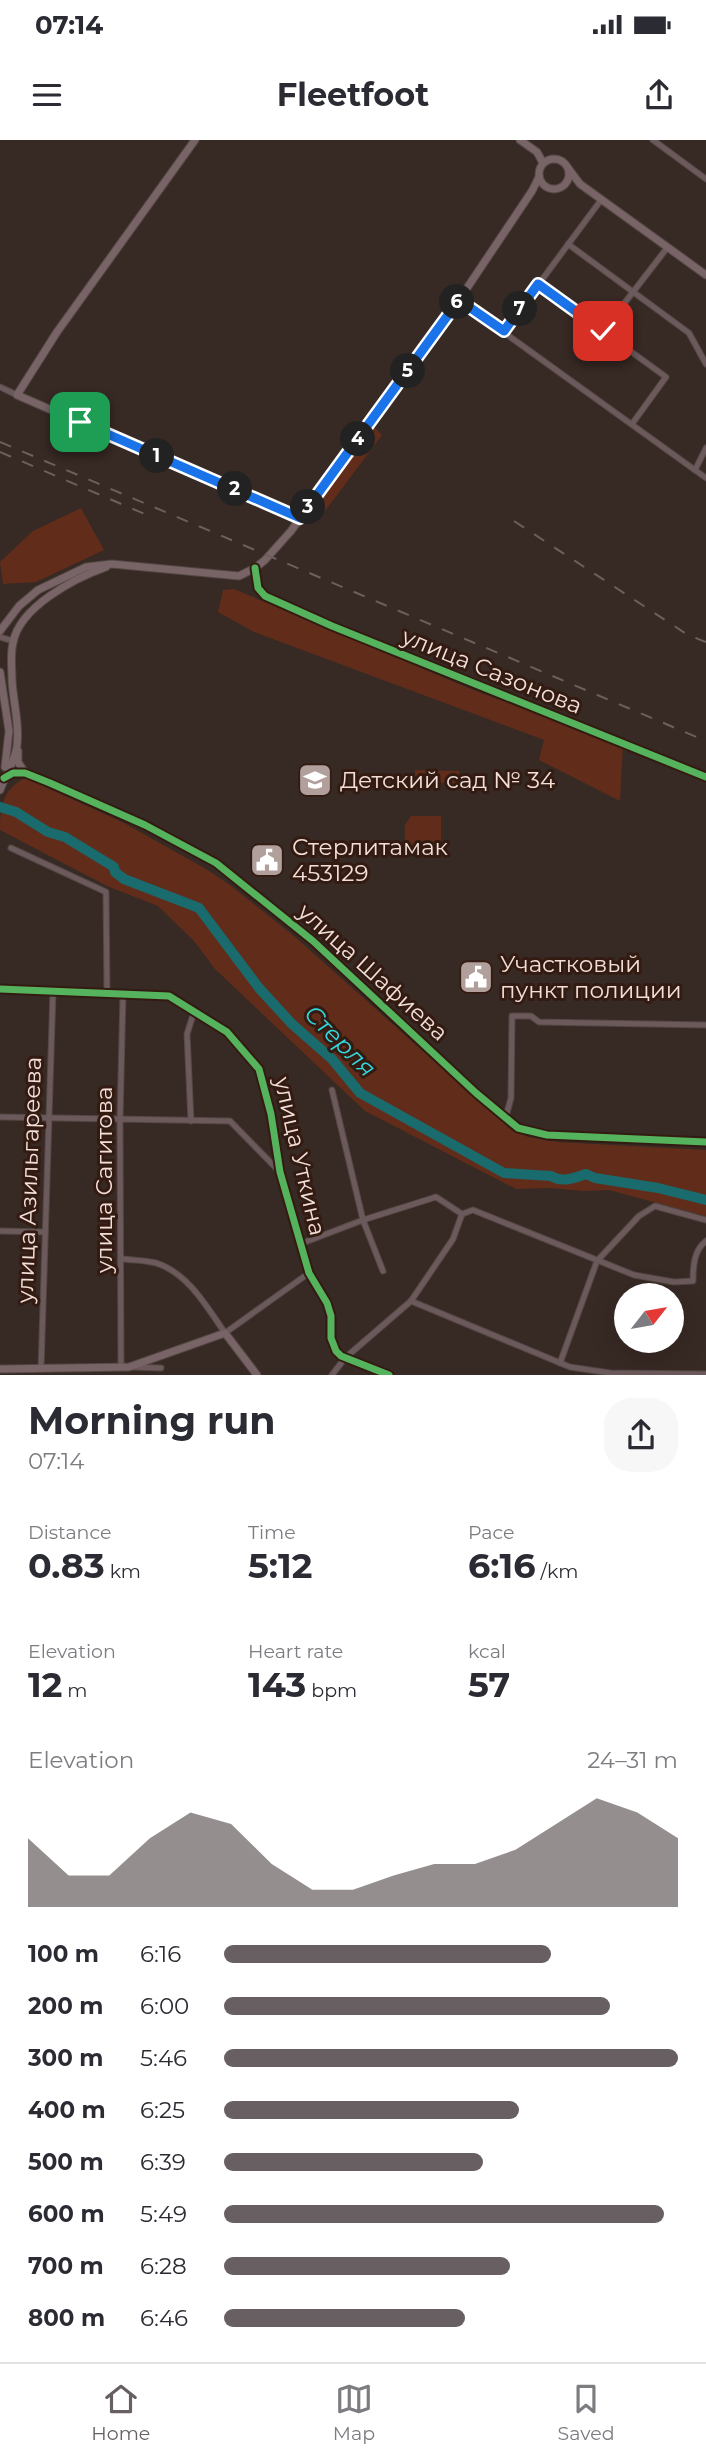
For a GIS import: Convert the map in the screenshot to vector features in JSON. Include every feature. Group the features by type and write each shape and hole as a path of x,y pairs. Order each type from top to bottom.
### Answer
{"street":[{"path":"17,395 65,320 195,140"},
{"path":"520,140 537,152 557,159 580,184 706,275"},
{"path":"653,140 706,179"},
{"path":"0,631 19,606 38,590 86,567 112,565 239,576 256,568 300,518 459,300 532,191 543,163 537,152"},
{"path":"543,163 552,158 557,159"},
{"path":"564,185 569,177 568,168"},
{"path":"539,177 547,187"},
{"path":"532,191 580,184"},
{"path":"504,331 601,200"},
{"path":"568,244 689,333 706,364"},
{"path":"603,331 667,248"},
{"path":"538,284 666,377 632,424"},
{"path":"459,300 706,478"},
{"path":"0,387 300,518"},
{"path":"695,470 706,448"},
{"path":"25,773 18,762 18,729 12,682 13,641 20,625 45,600 80,576 112,565"},
{"name":"улица Сазонова","path":"256,568 258,588 265,596 332,626 706,777"},
{"path":"0,637 13,641"},
{"path":"0,671 9,731 4,778"},
{"path":"9,731 14,733 18,729"},
{"path":"0,790 17,747"},
{"path":"4,778 13,773 25,773"},
{"name":"улица Шафиева","path":"25,773 145,825 216,863 323,950 505,1120 529,1132 547,1135 706,1142"},
{"path":"11,848 106,892 107,992"},
{"name":"улица Уткина","path":"0,989 169,996 227,1032 259,1069 271,1114 279,1172 309,1273 331,1316 331,1338 336,1352 332,1374"},
{"name":"улица Азильгареева","path":"41,1369 53,991"},
{"name":"улица Сагитова","path":"123,993 120,1120 125,1367"},
{"path":"191,1121 187,1034 194,1012"},
{"path":"505,1120 511,1098 512,1016 531,1016 539,1022 706,1025"},
{"path":"332,1090 363,1220 383,1270"},
{"path":"0,1117 230,1121 279,1172"},
{"path":"300,1244 363,1220 436,1197 462,1214"},
{"path":"560,1363 597,1261 639,1216 655,1206 706,1220"},
{"path":"462,1214 473,1210 634,1275 674,1282 693,1281 698,1249 706,1241"},
{"path":"332,1374 345,1358 411,1301 453,1239 462,1214"},
{"path":"0,1231 44,1232"},
{"path":"122,1259 153,1262 174,1271 194,1291 257,1375"},
{"path":"125,1367 225,1333 309,1273"},
{"path":"411,1301 570,1367 610,1373 706,1374"},
{"path":"336,1352 389,1375"},
{"path":"0,1369 125,1367 160,1371 160,1356"},
{"path":"568,1375 570,1367"}],"shaded area":[{"path":"374,427 382,435 319,519 310,513"},
{"path":"81,508 104,550 36,582 3,584 0,562 33,531"},
{"path":"234,589 473,690 623,745 620,801 539,760 544,740 254,632 218,612 223,590"},
{"path":"415,770 459,771 459,787 415,776"},
{"path":"26,778 124,823 230,885 294,936 510,1129 528,1137 558,1142 706,1150 706,1216 609,1190 516,1189 365,1111 215,969 194,941 158,906 107,886 0,830 4,799 12,787"},
{"path":"411,816 441,816 441,850 405,850 405,825"}],"waterway":[{"name":"Стерля","path":"0,807 16,812 48,832 65,837 114,867 115,872 124,879 199,908 259,988 292,1024 332,1059 360,1093 504,1173 564,1179 586,1174 706,1200"}],"railway":[{"path":"0,442 706,741"},
{"path":"0,452 154,518"},
{"path":"514,521 688,635 706,642"}],"cycle path":[{"path":"255,568 258,588 265,596 332,626 706,777"},
{"path":"4,778 13,773 25,773 50,783 145,825 216,863 313,941 476,1093 518,1128 547,1135 706,1142"},
{"path":"0,989 169,996 227,1032 259,1069 271,1114 280,1172 309,1273 327,1303 331,1316 331,1338 336,1351 341,1356 389,1375"}],"place":[{"name":"Детский сад № 34","path":"315,780"},
{"name":"Стерлитамак 453129","path":"267,860"},
{"name":"Участковый пункт полиции","path":"476,977"}],"route":[{"path":"80,422 300,518 459,300 504,331 538,284 603,331"}]}
